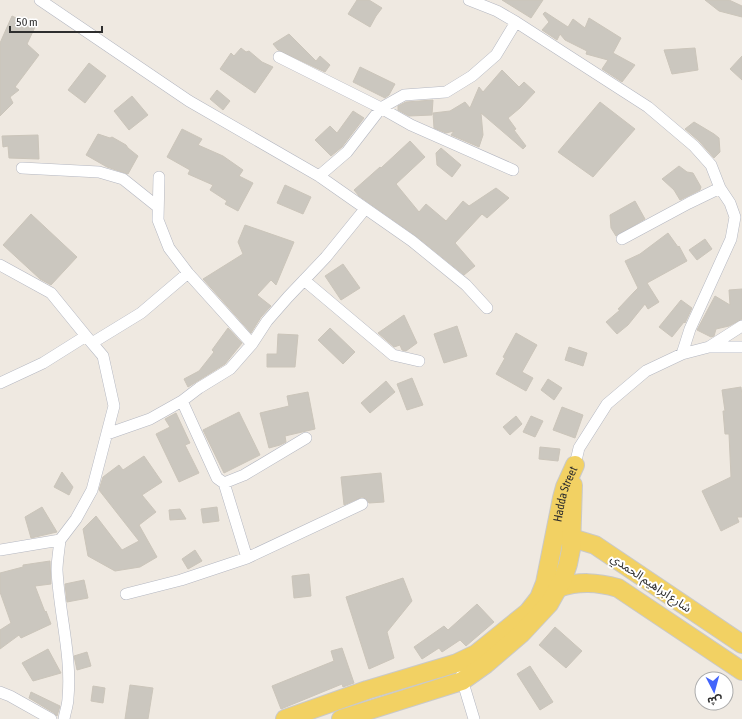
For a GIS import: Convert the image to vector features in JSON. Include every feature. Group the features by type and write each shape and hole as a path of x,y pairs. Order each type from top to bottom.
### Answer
{"main road":[{"name":"Hadda Street","path":"285,719 367,690 457,663 476,654 528,612 543,591 564,535 573,496 575,465"},
{"name":"Hadda Street","path":"341,719 462,681 486,664 521,634 549,604 558,588 568,564 572,549 564,535 565,487 575,465"},
{"path":"573,496 579,520 595,545"},
{"name":"شارع ابراهيم الحمدي","path":"564,535 595,545 742,644"},
{"name":"شارع ابراهيم الحمدي","path":"558,588 585,582 607,584 618,588 742,671"}],"street":[{"path":"40,0 190,101 319,176 412,241 466,286 486,308"},
{"path":"470,0 497,11 516,22 648,107 694,146 711,166 720,188 730,203 735,217 731,239 690,329 682,354"},
{"path":"497,11 500,0"},
{"path":"319,176 347,152 382,108 404,95 446,92 472,76 496,54 516,22"},
{"path":"280,57 382,108 411,125 512,170"},
{"path":"22,168 99,172 123,179 158,208"},
{"path":"159,177 158,220 169,248 188,273 252,344"},
{"path":"622,239 720,188"},
{"path":"107,434 150,419 230,370 252,344 267,320 326,257 365,209"},
{"path":"0,265 51,293 103,356 114,406 92,490 76,520 60,540 57,569 69,670 68,699 64,719"},
{"path":"0,383 43,363 141,313 188,273"},
{"path":"304,280 393,355 419,361"},
{"path":"709,348 742,326"},
{"path":"575,465 579,448 607,404 646,371 682,354 709,348 742,347"},
{"path":"182,400 217,478 224,483 247,558"},
{"path":"224,483 244,475 306,438"},
{"path":"126,594 181,580 247,558 362,504"},
{"path":"0,550 60,540"},
{"path":"457,663 474,719"},
{"path":"0,692 51,719"}],"building":[{"path":"357,0 369,0 382,8 370,27 348,14"},
{"path":"502,0 543,0 531,18"},
{"path":"705,0 729,0 742,6 742,17 719,11"},
{"path":"545,12 568,27 573,19 585,28 589,18 621,38 613,53 635,65 622,82 602,69 608,60 586,54 587,51 565,40 560,34 557,40 542,30 549,22 543,14"},
{"path":"12,16 35,27 27,44 39,55 15,87 19,90 10,97 13,103 0,116 0,43"},
{"path":"289,34 316,61 320,56 330,65 325,72 278,50 273,44"},
{"path":"241,48 246,52 249,51 262,62 273,67 255,93 220,69 231,53 234,56"},
{"path":"695,48 698,70 672,74 664,50"},
{"path":"742,56 742,80 730,69"},
{"path":"89,63 106,76 85,103 68,90"},
{"path":"360,67 395,84 389,95 385,98 353,82"},
{"path":"502,70 519,87 524,82 535,92 508,118 516,129 514,130 526,146 523,149 481,113 483,135 479,147 451,135 454,131 446,133 434,128 433,113 450,111 465,102 470,108 479,87 483,92"},
{"path":"217,90 230,101 223,110 210,99"},
{"path":"132,96 148,115 129,130 114,111"},
{"path":"433,100 432,115 409,116 398,110 398,106 406,102"},
{"path":"600,102 635,129 593,177 558,152"},
{"path":"353,111 364,118 342,147 331,156 315,140 330,126 337,133"},
{"path":"694,122 719,138 720,152 714,158 699,141 685,129"},
{"path":"182,129 202,139 198,145 223,156 243,170 239,176 253,183 238,211 225,204 227,201 210,190 213,185 188,174 190,170 167,157"},
{"path":"98,134 110,138 112,137 126,145 138,156 128,174 107,167 86,155"},
{"path":"38,135 39,159 9,158 8,146 3,147 2,136"},
{"path":"410,141 425,157 396,184 419,212 426,204 446,221 463,201 469,206 496,188 509,198 487,218 482,214 455,243 475,266 464,275 416,236 359,196 354,190 380,167 381,168"},
{"path":"441,148 461,165 452,177 437,165 436,153"},
{"path":"679,166 687,172 693,173 701,187 700,190 680,200 674,190 662,179"},
{"path":"285,185 311,197 303,214 277,203"},
{"path":"635,201 645,219 616,236 611,228 610,215"},
{"path":"31,214 77,257 51,285 40,279 3,245"},
{"path":"245,225 294,242 276,285 271,280 257,295 271,306 261,317 251,333 203,279 243,254 238,242"},
{"path":"668,233 678,247 679,246 687,261 647,283 659,302 648,309 645,304 628,325 617,334 606,322 620,310 618,309 638,288 625,261 640,254"},
{"path":"705,239 712,249 697,260 689,250"},
{"path":"343,264 360,288 341,300 325,276"},
{"path":"742,289 742,319 729,326 716,329 714,336 711,337 697,330 715,296 730,305 729,290"},
{"path":"681,300 692,308 685,323 684,322 672,337 659,327"},
{"path":"404,315 417,343 406,351 402,350 400,345 394,347 378,333"},
{"path":"457,326 467,356 444,363 434,334"},
{"path":"228,328 242,343 225,364 188,387 184,379 199,371 214,352 212,350"},
{"path":"330,328 355,352 343,364 318,340"},
{"path":"516,333 537,345 522,372 533,378 526,391 496,374"},
{"path":"278,334 298,335 295,367 267,367 267,354 277,354"},
{"path":"569,347 587,353 583,366 565,360"},
{"path":"412,378 423,405 407,410 397,384"},
{"path":"548,379 562,388 554,400 541,390"},
{"path":"386,381 395,392 370,413 361,403"},
{"path":"741,387 742,517 737,517 739,522 721,531 702,491 731,477 729,434 725,434 723,411 725,411 722,390"},
{"path":"308,392 315,429 285,436 286,442 269,448 260,413 289,406 287,396"},
{"path":"562,407 583,415 575,438 553,430"},
{"path":"239,412 260,455 224,473 203,430"},
{"path":"176,413 190,443 185,445 199,473 179,482 156,434 170,427 165,419"},
{"path":"516,416 522,424 510,435 503,427"},
{"path":"531,416 543,421 535,437 523,432"},
{"path":"540,447 560,449 558,461 539,459"},
{"path":"144,456 162,482 142,495 156,512 139,525 157,557 140,567 115,571 88,556 83,529 96,516 122,550 139,541 99,490 103,477 119,465 123,470"},
{"path":"62,472 73,487 69,495 54,487"},
{"path":"381,473 384,502 369,503 362,497 344,505 341,477"},
{"path":"42,507 57,532 31,538 25,517"},
{"path":"217,507 219,521 203,523 201,509"},
{"path":"180,509 186,519 170,520 169,510"},
{"path":"195,550 202,561 188,569 182,559"},
{"path":"50,561 51,584 35,586 51,624 21,638 19,635 0,649 0,630 11,623 0,592 0,573 23,567 23,565"},
{"path":"309,574 311,596 294,598 292,576"},
{"path":"403,578 412,601 387,632 394,658 369,669 346,597"},
{"path":"84,580 88,598 67,602 65,584"},
{"path":"477,604 494,622 466,646 460,640 442,652 439,648 422,659 414,647 444,626 448,630"},
{"path":"555,627 582,651 566,668 539,645"},
{"path":"342,648 354,683 343,687 342,684 281,709 272,686 334,661 331,651"},
{"path":"48,649 61,673 33,681 22,663"},
{"path":"87,652 91,666 77,670 74,656"},
{"path":"530,666 553,702 540,710 517,674"},
{"path":"130,685 153,688 148,719 125,719"},
{"path":"93,686 105,688 103,703 91,701"},
{"path":"31,692 60,706 57,716 29,698"}]}
